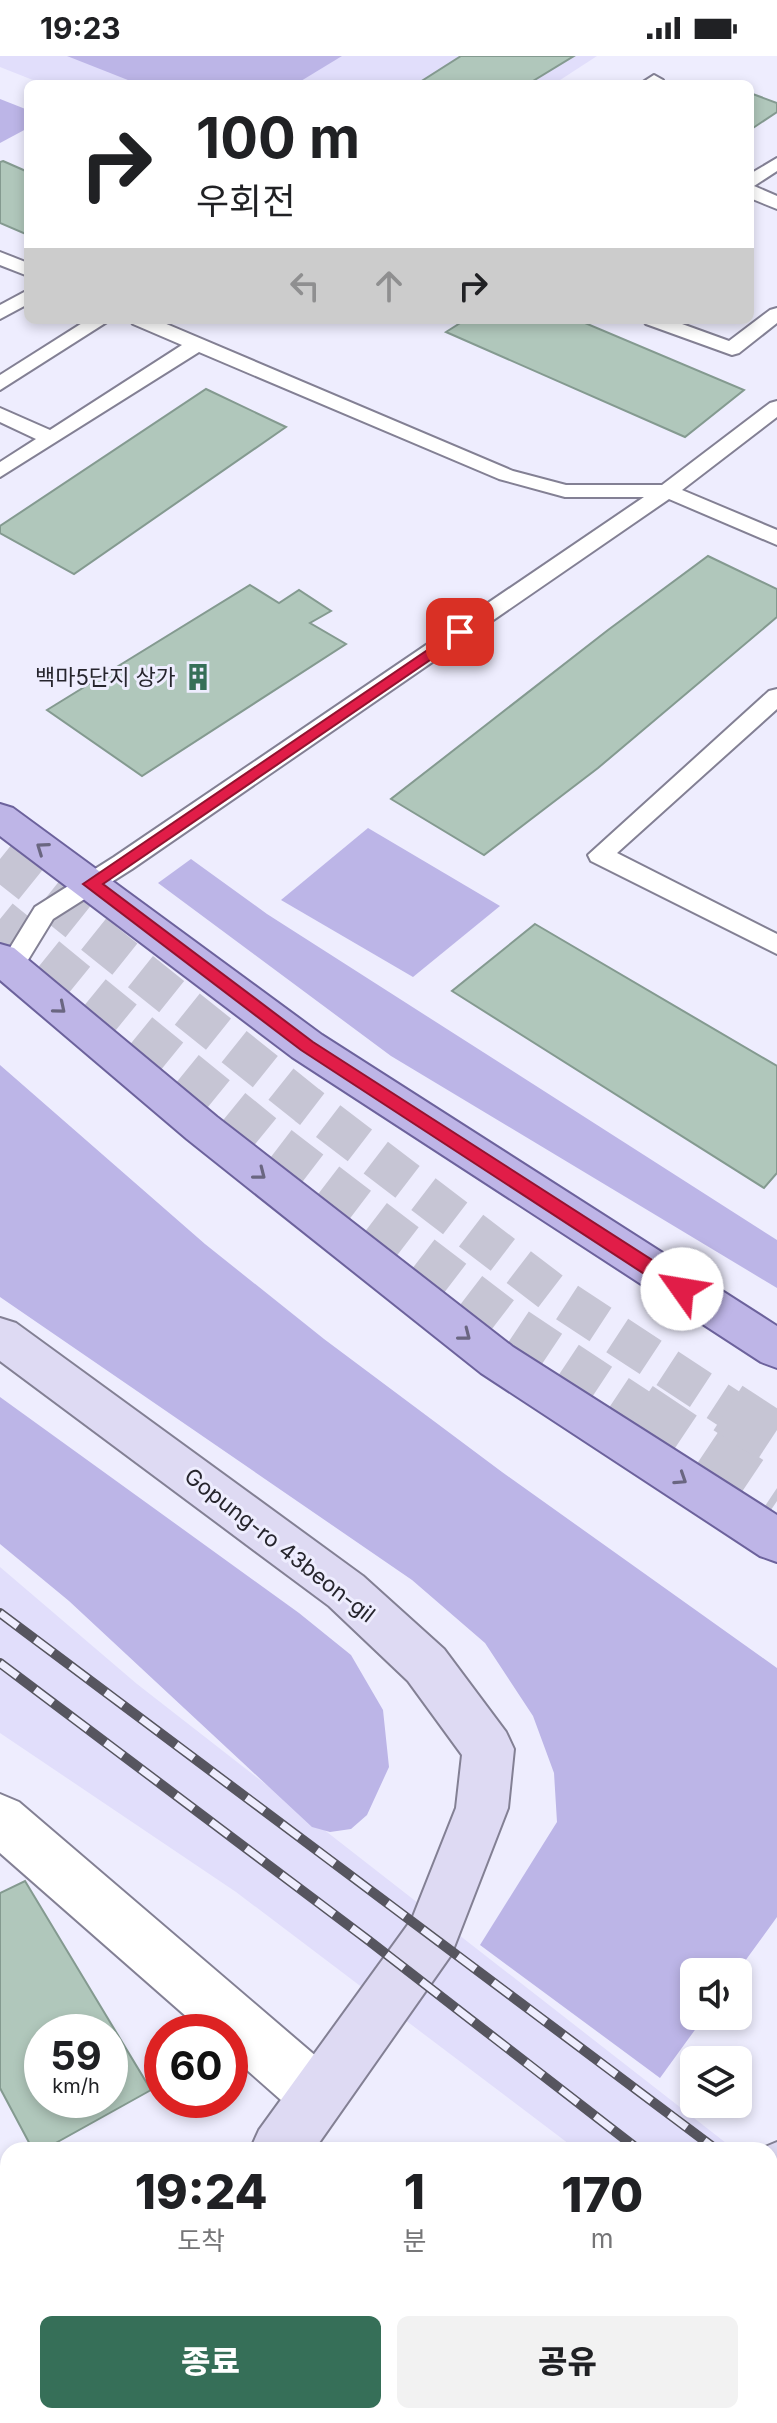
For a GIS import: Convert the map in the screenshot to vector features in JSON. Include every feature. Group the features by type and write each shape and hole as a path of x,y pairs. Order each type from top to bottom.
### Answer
{"main road":[{"path":"0,817 307,1046 777,1349"},
{"path":"6,963 202,1128 497,1360 777,1541"}],"street":[{"name":"Gopung-ro 43beon-gil","path":"0,1336 346,1591 426,1665 488,1749 482,1808 432,1936 285,2142"},
{"path":"0,1819 318,2095"}],"lane":[{"path":"754,179 777,163"},
{"path":"754,193 777,203"},
{"path":"0,258 24,268"},
{"path":"0,313 24,298"},
{"path":"664,324 732,349 777,314"},
{"path":"0,384 94,324"},
{"path":"149,324 506,475 565,491 667,491 777,538"},
{"path":"0,471 196,345"},
{"path":"6,963 44,913 667,491 777,407"},
{"path":"0,414 51,438"},
{"path":"774,704 600,855 777,945"}],"shaded area":[{"path":"0,56 597,56 560,80 33,80 0,67"},
{"path":"67,56 342,56 303,80 128,80"},
{"path":"0,99 24,108 24,130 0,143"},
{"path":"368,828 500,906 413,977 281,900"},
{"path":"191,859 267,914 777,1240 777,1288 391,1056 158,883"},
{"path":"0,1065 205,1244 324,1339 502,1472 777,1668 777,1917 747,1958 680,1958 680,2030 695,2030 680,2046 660,2078 480,1945 557,1822 554,1773 533,1716 485,1643 412,1580 0,1297"},
{"path":"0,1397 299,1613 351,1655 383,1710 389,1767 367,1815 351,1829 330,1832 312,1827 69,1601 0,1544"},
{"path":"0,1567 137,1684 680,2107 680,2118 694,2118 725,2142 566,2142 236,1892 0,1733"}],"building":[{"path":"461,56 574,56 535,80 423,80"},
{"path":"754,94 777,103 777,112 754,127"},
{"path":"0,162 24,170 24,233 0,223"},
{"path":"459,324 587,324 744,390 685,437 446,332"},
{"path":"206,389 286,427 74,574 0,533 0,526"},
{"path":"708,556 777,589 777,617 598,768 484,855 391,799 608,630"},
{"name":"백마5단지 상가","path":"250,585 279,603 299,590 331,611 310,623 346,644 142,776 47,710"},
{"path":"535,924 777,1066 777,1173 764,1188 452,991"},
{"path":"25,1881 105,2014 24,2014 24,2118 101,2118 57,2142 29,2142 0,2088 0,1893"},
{"path":"128,2052 144,2078 144,2094 128,2103"}],"tunnel":[{"path":"0,859 307,1105 554,1294 731,1410"},
{"path":"0,919 269,1138 516,1327 640,1409"},
{"path":"728,1408 777,1440"},
{"path":"640,1409 777,1501"}],"railway":[{"path":"0,1613 706,2142"},
{"path":"0,1663 368,1940 629,2142"}],"place":[{"name":"백마5단지 상가","path":"198,677"}],"route":[{"path":"460,632 91,884 307,1046 682,1289"}]}
